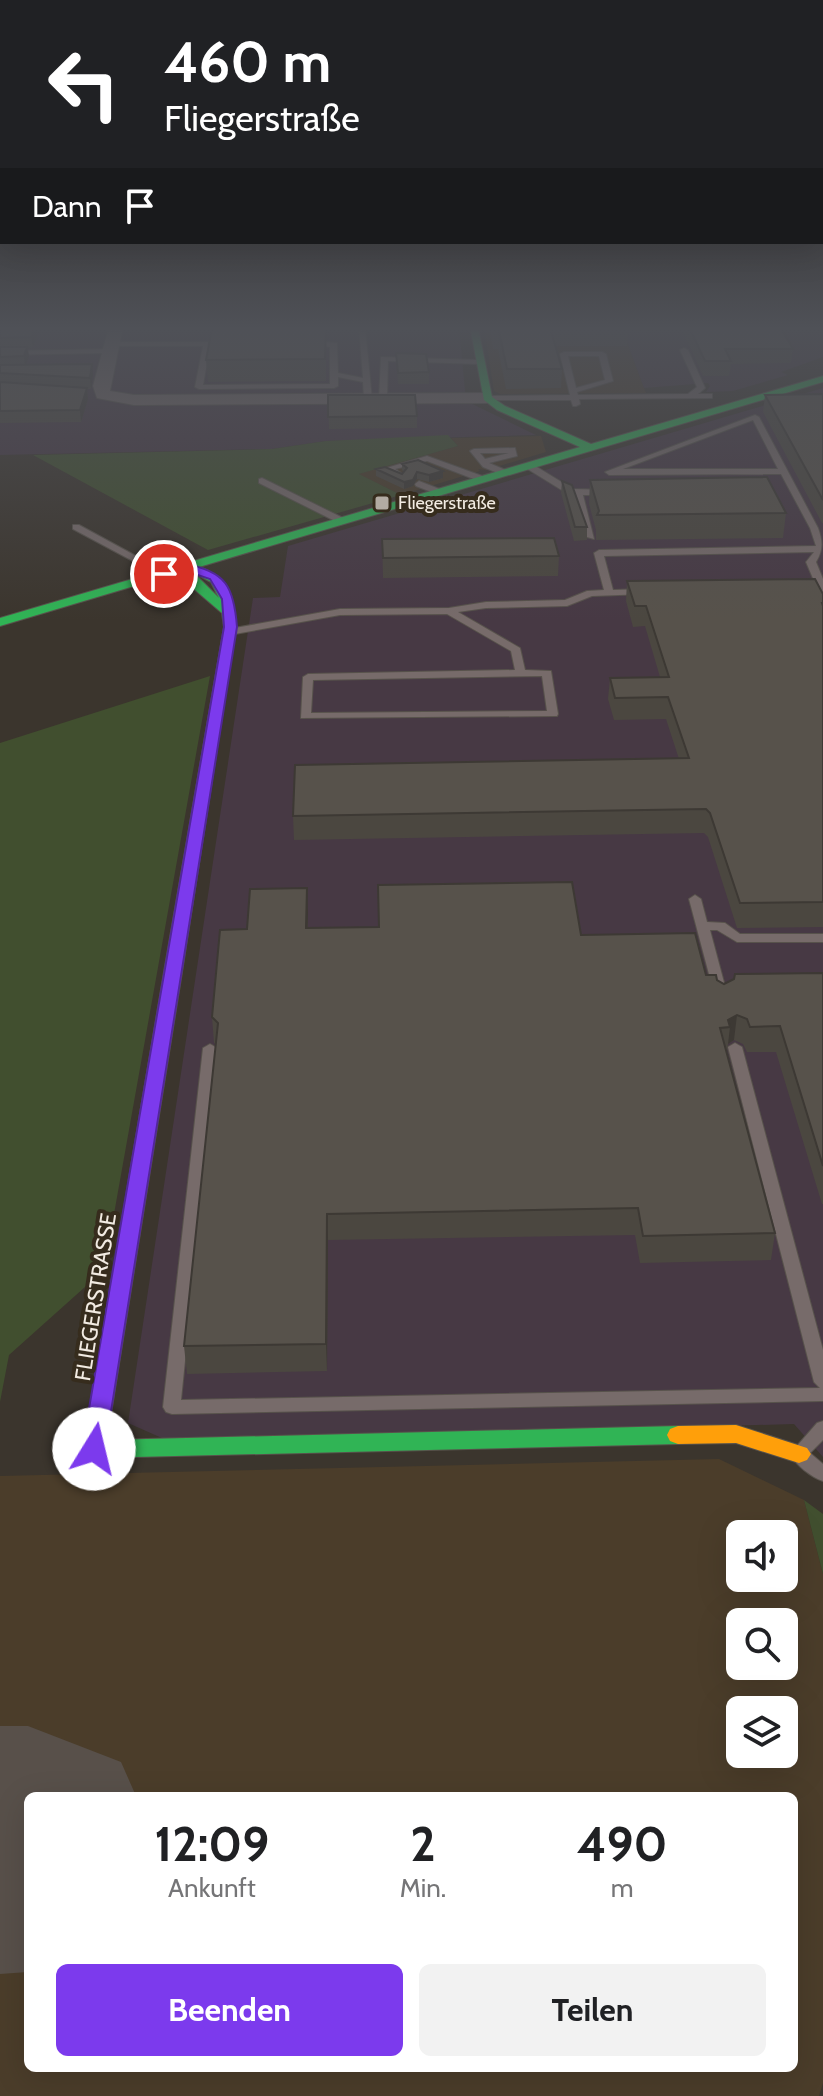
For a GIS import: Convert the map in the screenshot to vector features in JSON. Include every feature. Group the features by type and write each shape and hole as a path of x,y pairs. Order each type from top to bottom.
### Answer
{"street":[{"path":"539,425 588,447"},
{"path":"0,622 342,521 437,483 483,471 505,473 665,425"},
{"name":"FLIEGERSTRASSE","path":"185,567 206,571 219,582 229,599 229,632 94,1449 736,1434 799,1454"}],"lane":[{"path":"734,425 609,472 784,471"},
{"path":"759,425 819,528 821,549 811,562 823,591 808,592"},
{"path":"400,475 387,469 427,458 454,468 483,471"},
{"path":"423,469 442,464"},
{"path":"529,466 571,492 624,491"},
{"path":"419,484 437,483 454,468"},
{"path":"262,481 342,521"},
{"path":"578,492 591,537"},
{"path":"76,527 164,574"},
{"path":"609,592 599,553 821,549"},
{"path":"229,632 340,612 449,611 486,605 567,603 590,593 655,592"},
{"path":"449,611 516,650 521,673"},
{"path":"521,673 547,673 553,714 305,716 308,677 521,673"},
{"path":"695,899 722,1002"},
{"path":"702,926 720,926 737,938 823,938"},
{"path":"735,1047 823,1382"},
{"path":"210,1048 172,1407 823,1394"},
{"path":"799,1454 823,1428"},
{"name":"FLIEGERSTRASSE","path":"799,1454 823,1474"}],"shaded area":[{"path":"0,425 515,425 536,435 326,441 272,449 0,455"},
{"path":"698,425 823,425 823,1457 794,1424 171,1442 128,1423 253,598 280,597 288,546"},
{"path":"541,436 546,452 486,470 478,469 480,471 401,495 358,474 458,446 451,438"},
{"path":"719,1459 804,1500 823,1574 823,2083 819,2096 0,2096 0,1476"}],"green space":[{"path":"448,435 458,446 359,474 401,495 208,550 33,455 272,449 326,441"},
{"path":"210,676 104,1270 9,1355 0,1402 0,743"},
{"path":"804,1500 823,1514 823,1574"}],"building":[{"path":"781,425 823,425 823,500"},
{"path":"418,460 443,471 429,475 417,472 413,480 404,482 376,469 385,467 402,474 407,468 402,464"},
{"path":"767,477 786,513 597,515 599,511 590,480"},
{"path":"562,481 572,485 587,527 575,527"},
{"path":"554,538 559,556 383,558 382,539"},
{"path":"815,579 823,594 823,902 740,903 710,813 706,809 293,816 295,765 689,758 668,697 615,698 610,678 669,677 646,606 635,606 627,581"},
{"path":"572,882 581,935 695,933 706,975 716,975 717,980 724,984 734,979 735,974 823,973 823,1166 780,1026 750,1027 747,1019 737,1015 728,1020 730,1027 720,1028 775,1233 643,1236 638,1208 327,1214 326,1344 184,1346 218,1023 212,1017 220,930 247,929 250,889 307,888 306,928 379,927 378,885"}],"runway":[{"path":"0,1850 24,1849"}],"traffic: fast":[{"path":"539,425 588,447"},
{"path":"0,622 668,425"},
{"path":"173,972 230,627 228,614 226,603 221,586 208,575 185,567 191,580 228,612"},
{"path":"98,1426 94,1449 678,1435"}],"traffic: slow":[{"path":"98,1426 173,972"},
{"path":"678,1435 736,1434 799,1454"}],"place":[{"name":"Fliegerstraße","path":"382,503"}],"route":[{"path":"94,1449 230,627 229,599 215,577 206,571 185,567 164,574"}]}
